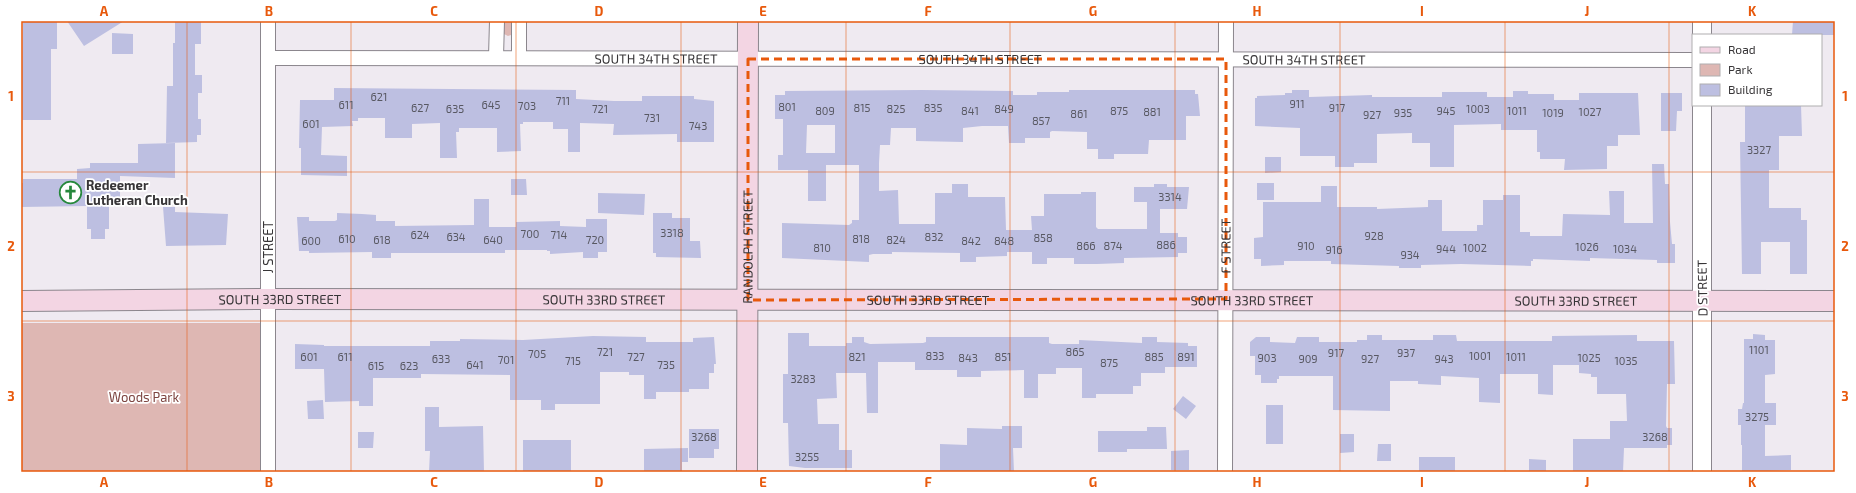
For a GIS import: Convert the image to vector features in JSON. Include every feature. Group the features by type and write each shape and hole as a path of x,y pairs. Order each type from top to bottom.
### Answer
{"main road":[{"name":"RANDOLPH STREET","path":"747,472 748,21"},
{"name":"SOUTH 33RD STREET","path":"21,301 268,299 1226,299 1835,301"}],"street":[{"name":"J STREET","path":"268,21 268,472"},
{"path":"496,21 496,57"},
{"path":"519,21 519,58"},
{"name":"F STREET","path":"1225,472 1226,21"},
{"path":"1702,21 1702,34"},
{"name":"SOUTH 34TH STREET","path":"268,58 496,57 748,59 1692,60"},
{"name":"D STREET","path":"1702,106 1702,472"}],"highlighted area":[{"path":"748,59 1226,59 1226,299 748,300"}],"green space":[{"path":"503,21 513,21 511,35 508,36 504,34"},
{"name":"Woods Park","path":"21,323 268,323 268,472 21,472"}],"building":[{"path":"23,21 57,21 57,49 51,49 51,120 21,120"},
{"path":"67,21 124,21 84,46"},
{"path":"175,21 201,21 201,44 195,44 195,75 202,75 202,93 198,93 198,119 201,119 201,135 197,135 197,142 166,143 167,86 173,86 173,43 175,43"},
{"path":"1793,21 1835,21 1835,35 1792,34"},
{"path":"112,33 133,34 133,54 112,54"},
{"path":"334,88 576,90 576,99 614,101 642,101 642,96 694,96 694,99 714,101 714,142 677,142 677,134 613,135 614,124 580,123 580,152 568,152 568,129 553,129 553,122 523,122 523,124 520,124 521,151 497,152 497,128 459,128 459,132 456,132 457,158 440,158 440,123 412,124 412,138 385,138 385,118 358,118 358,121 352,121 353,126 322,127 321,155 347,156 347,176 301,175 301,148 299,148 300,100 334,100"},
{"path":"1069,90 1195,90 1195,94 1198,94 1200,116 1186,116 1186,140 1149,140 1148,154 1114,154 1114,159 1098,159 1098,149 1087,149 1087,132 1052,131 1050,132 1050,138 1025,138 1025,143 1009,143 1008,126 963,128 963,142 916,141 916,128 891,128 890,145 880,145 879,163 879,191 898,190 899,224 935,224 935,193 952,193 952,184 968,184 968,197 1005,197 1006,230 1032,230 1031,216 1044,216 1044,194 1081,194 1081,192 1096,192 1096,227 1098,229 1147,229 1147,202 1134,202 1134,187 1154,187 1154,184 1167,184 1167,187 1189,187 1187,209 1160,209 1160,233 1178,233 1178,237 1187,237 1187,253 1178,253 1178,257 1124,258 1124,263 1097,264 1074,264 1074,258 1047,258 1047,264 1032,264 1032,252 1007,252 1007,256 976,257 976,262 960,262 960,253 892,252 892,254 869,255 869,262 782,258 782,223 849,225 852,223 852,220 859,220 859,165 826,165 826,201 808,201 808,170 778,170 778,155 783,155 783,119 775,119 775,95 785,95 785,91 1013,91 1013,95 1037,95 1037,92 1069,92","holes":["807,125 835,125 835,153 806,153"]},
{"path":"1292,90 1309,90 1309,97 1372,95 1372,97 1442,97 1442,92 1487,92 1487,97 1513,97 1513,91 1528,91 1528,94 1554,94 1554,100 1579,100 1579,93 1638,93 1640,135 1618,135 1618,146 1607,146 1607,169 1564,170 1565,159 1540,159 1540,152 1537,152 1537,130 1501,130 1501,124 1454,125 1454,167 1430,167 1430,143 1412,143 1412,133 1377,134 1377,163 1354,163 1354,167 1335,167 1335,156 1300,156 1300,128 1255,126 1255,98 1257,98 1257,96 1285,95 1285,93 1292,93"},
{"path":"1661,93 1682,93 1682,111 1677,111 1676,131 1661,131"},
{"path":"1745,106 1801,106 1802,136 1779,136 1779,170 1769,170 1769,208 1801,208 1801,220 1807,220 1807,274 1790,274 1790,242 1761,242 1761,274 1742,274 1740,142 1745,142"},
{"name":"Redeemer Lutheran Church","path":"175,143 175,178 120,176 120,201 109,201 109,229 105,229 105,239 91,239 91,229 87,229 87,206 21,207 21,183 23,183 23,179 77,179 77,169 90,168 90,163 138,163 138,144"},
{"path":"1265,157 1281,157 1281,172 1265,173"},
{"path":"1652,164 1664,164 1665,184 1669,184 1670,222 1672,244 1675,244 1675,263 1657,263 1657,260 1590,258 1590,261 1533,259 1533,261 1531,261 1531,266 1461,264 1421,265 1421,268 1399,268 1399,266 1331,264 1331,261 1284,261 1284,265 1261,266 1261,259 1254,259 1254,238 1263,237 1263,202 1321,202 1321,186 1337,186 1337,207 1377,207 1377,209 1428,207 1428,200 1442,200 1442,231 1477,231 1477,225 1483,225 1483,200 1503,200 1503,195 1520,195 1520,232 1530,232 1530,236 1562,236 1563,214 1610,215 1609,191 1624,191 1624,223 1653,223"},
{"path":"511,179 526,179 527,195 511,195"},
{"path":"1257,183 1274,183 1274,200 1257,200"},
{"path":"598,193 645,194 644,215 598,213"},
{"path":"474,199 489,199 489,227 516,227 516,222 560,221 560,226 586,227 586,219 607,219 607,252 598,252 598,258 583,258 583,252 550,254 550,251 547,250 505,250 505,253 391,253 391,258 372,258 372,252 309,253 309,251 299,251 297,217 309,217 309,221 335,221 337,220 337,213 362,214 376,215 376,221 395,221 395,226 474,225"},
{"path":"163,207 175,207 175,212 228,214 226,245 166,246"},
{"path":"653,213 672,213 672,218 690,218 690,241 700,241 701,258 656,257 656,253 653,253"},
{"path":"788,333 809,333 809,346 846,346 846,343 852,343 852,337 864,337 864,342 870,344 923,343 926,342 926,337 1049,337 1049,343 1052,344 1079,344 1079,340 1142,343 1142,337 1157,337 1157,342 1188,343 1188,346 1197,346 1197,367 1165,367 1165,373 1141,373 1141,386 1133,386 1133,394 1096,394 1096,398 1082,398 1082,368 1056,368 1056,374 1038,374 1038,398 1024,398 1024,370 981,371 981,377 957,377 957,370 915,370 915,362 878,362 878,413 867,413 866,373 836,373 837,398 817,399 818,424 839,424 839,450 852,450 852,468 805,468 789,466 788,423 783,423 783,374 788,374"},
{"path":"1753,334 1765,335 1765,340 1775,340 1775,374 1765,375 1765,403 1776,403 1776,425 1765,425 1765,456 1791,455 1791,470 1742,472 1741,425 1738,425 1738,409 1742,409 1744,403 1744,339 1753,339"},
{"path":"1367,335 1382,335 1382,340 1433,340 1433,335 1456,335 1457,341 1552,341 1552,336 1637,335 1637,341 1674,341 1675,384 1667,384 1666,426 1667,428 1672,428 1672,445 1667,445 1667,448 1624,448 1623,472 1573,472 1573,439 1610,439 1610,421 1627,421 1626,394 1597,394 1597,377 1591,377 1591,374 1579,373 1579,365 1553,365 1553,395 1538,394 1538,374 1500,374 1500,403 1479,402 1479,378 1441,376 1441,385 1418,384 1418,381 1390,381 1390,411 1333,410 1333,376 1279,376 1277,383 1261,383 1261,375 1255,375 1255,356 1250,356 1250,342 1256,337 1270,337 1270,342 1295,343 1297,337 1319,337 1319,342 1357,342 1357,340 1367,340"},
{"path":"593,336 646,337 646,342 693,342 693,338 714,337 716,364 714,364 714,373 709,373 709,389 689,389 689,392 656,392 656,399 644,399 644,375 629,375 629,372 600,372 600,404 555,404 555,410 541,410 541,400 510,400 510,375 421,374 421,378 373,378 373,406 359,406 359,401 325,402 324,369 295,369 295,344 324,346 430,346 430,341 460,341 460,339 523,340"},
{"path":"1183,396 1196,406 1186,419 1173,409"},
{"path":"323,400 324,419 308,419 307,401"},
{"path":"1266,405 1283,405 1283,444 1266,444"},
{"path":"425,407 439,407 439,427 483,426 484,472 429,472 430,451 425,451"},
{"path":"1002,426 1022,426 1022,448 1013,448 1014,472 940,472 940,444 967,445 967,428 1002,429"},
{"path":"1147,427 1166,427 1167,449 1127,449 1127,452 1098,452 1098,431 1147,431"},
{"path":"689,429 719,429 719,449 714,449 714,458 689,458"},
{"path":"358,432 374,432 373,448 358,448"},
{"path":"1340,434 1354,434 1354,452 1340,453"},
{"path":"523,440 571,440 571,472 523,472"},
{"path":"1378,444 1391,444 1391,461 1377,461"},
{"path":"688,448 688,462 682,462 682,472 644,472 644,449"},
{"path":"1189,450 1189,470 1171,470 1171,451"},
{"path":"1419,457 1455,457 1455,472 1419,472"},
{"path":"1529,459 1546,460 1546,472 1529,472"}],"place":[{"name":"Redeemer Lutheran Church","path":"70,192"}]}
